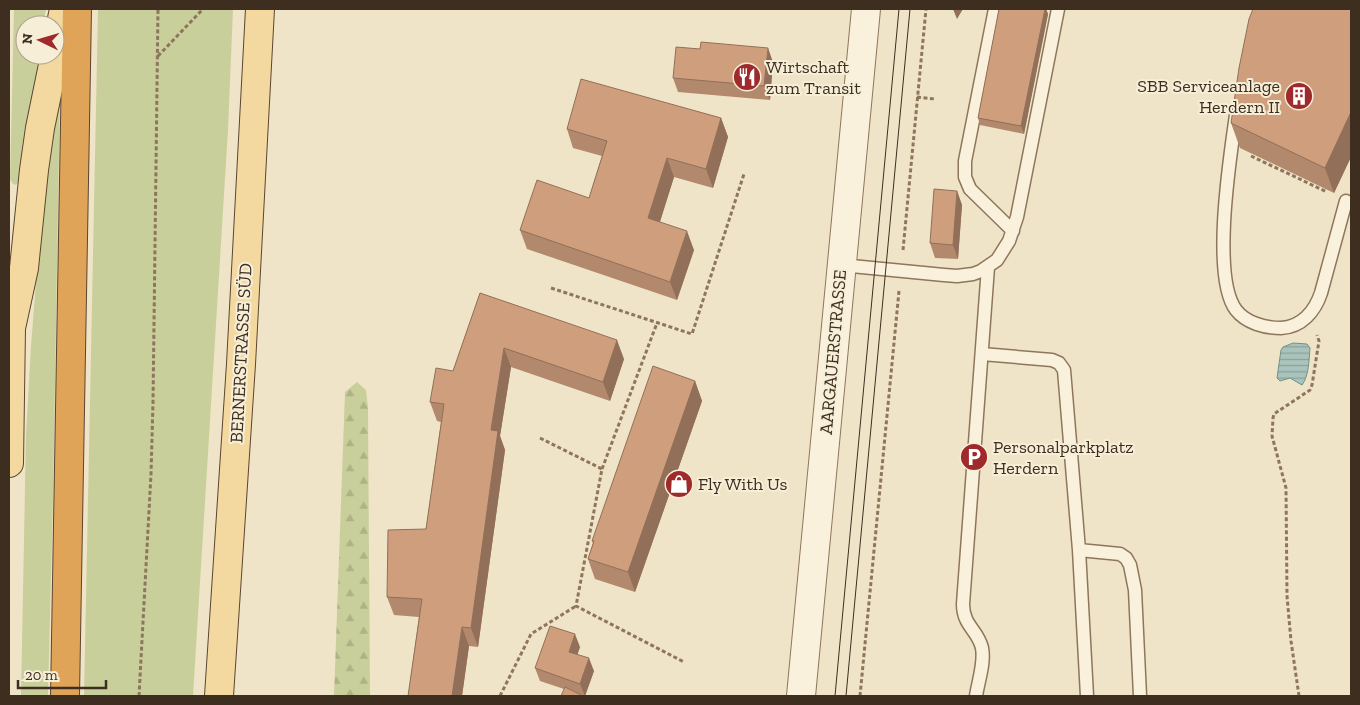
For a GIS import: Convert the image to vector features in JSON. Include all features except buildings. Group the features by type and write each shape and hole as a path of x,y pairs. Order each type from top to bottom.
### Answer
{"highway":[{"path":"66,696 78,9"}],"main road":[{"name":"BERNERSTRASSE SÜD","path":"218,696 241,364 260,9"},
{"path":"9,463 10,320 24,268 34,170 53,65"}],"street":[{"name":"AARGAUERSTRASSE","path":"801,696 866,9"}],"lane":[{"path":"995,9 965,162 965,177 970,189 1013,230"},
{"path":"841,266 957,276 973,274 988,267 997,260 1004,251 1013,230 1021,200 1058,9"},
{"path":"1238,105 1225,221 1224,255 1226,286 1232,303 1242,316 1262,326 1287,327 1303,320 1314,309 1318,302 1346,201"},
{"path":"976,696 982,648 967,623 963,611 988,267"},
{"path":"982,354 1052,360 1059,363 1062,367 1066,380 1079,550 1087,696"},
{"path":"1079,550 1117,554 1126,558 1130,565 1135,590 1140,696"}],"path":[{"path":"139,696 153,412 158,9"},
{"path":"158,57 203,9"},
{"path":"860,696 926,9"},
{"path":"917,97 935,99"},
{"path":"1232,147 1326,191"},
{"path":"551,288 692,334 744,174"},
{"path":"1299,696 1291,641 1288,596 1286,488 1272,431 1274,414 1306,394 1312,384 1319,338 1303,320"},
{"path":"500,696 531,634 576,606 602,470 657,323"},
{"path":"540,438 602,470"},
{"path":"576,606 684,662"}],"green space":[{"path":"14,9 46,9 45,15 15,15 15,65 37,65 20,179 15,185 10,179"},
{"path":"98,9 233,9 228,130 193,696 84,696"},
{"path":"60,91 48,696 21,696 26,434 31,346 45,166"},
{"path":"357,382 366,390 368,408 370,696 334,696 345,392"}],"water":[{"path":"1293,343 1307,344 1310,348 1307,372 1302,385 1290,378 1280,381 1277,378 1281,350 1283,347"}],"tram line":[{"path":"835,696 899,9"},
{"path":"846,696 910,9"}],"place":[{"name":"Wirtschaft zum Transit","path":"747,77"},
{"name":"SBB Serviceanlage Herdern II","path":"1299,96"},
{"name":"Personalparkplatz Herdern","path":"974,457"},
{"name":"Fly With Us","path":"679,484"}]}
